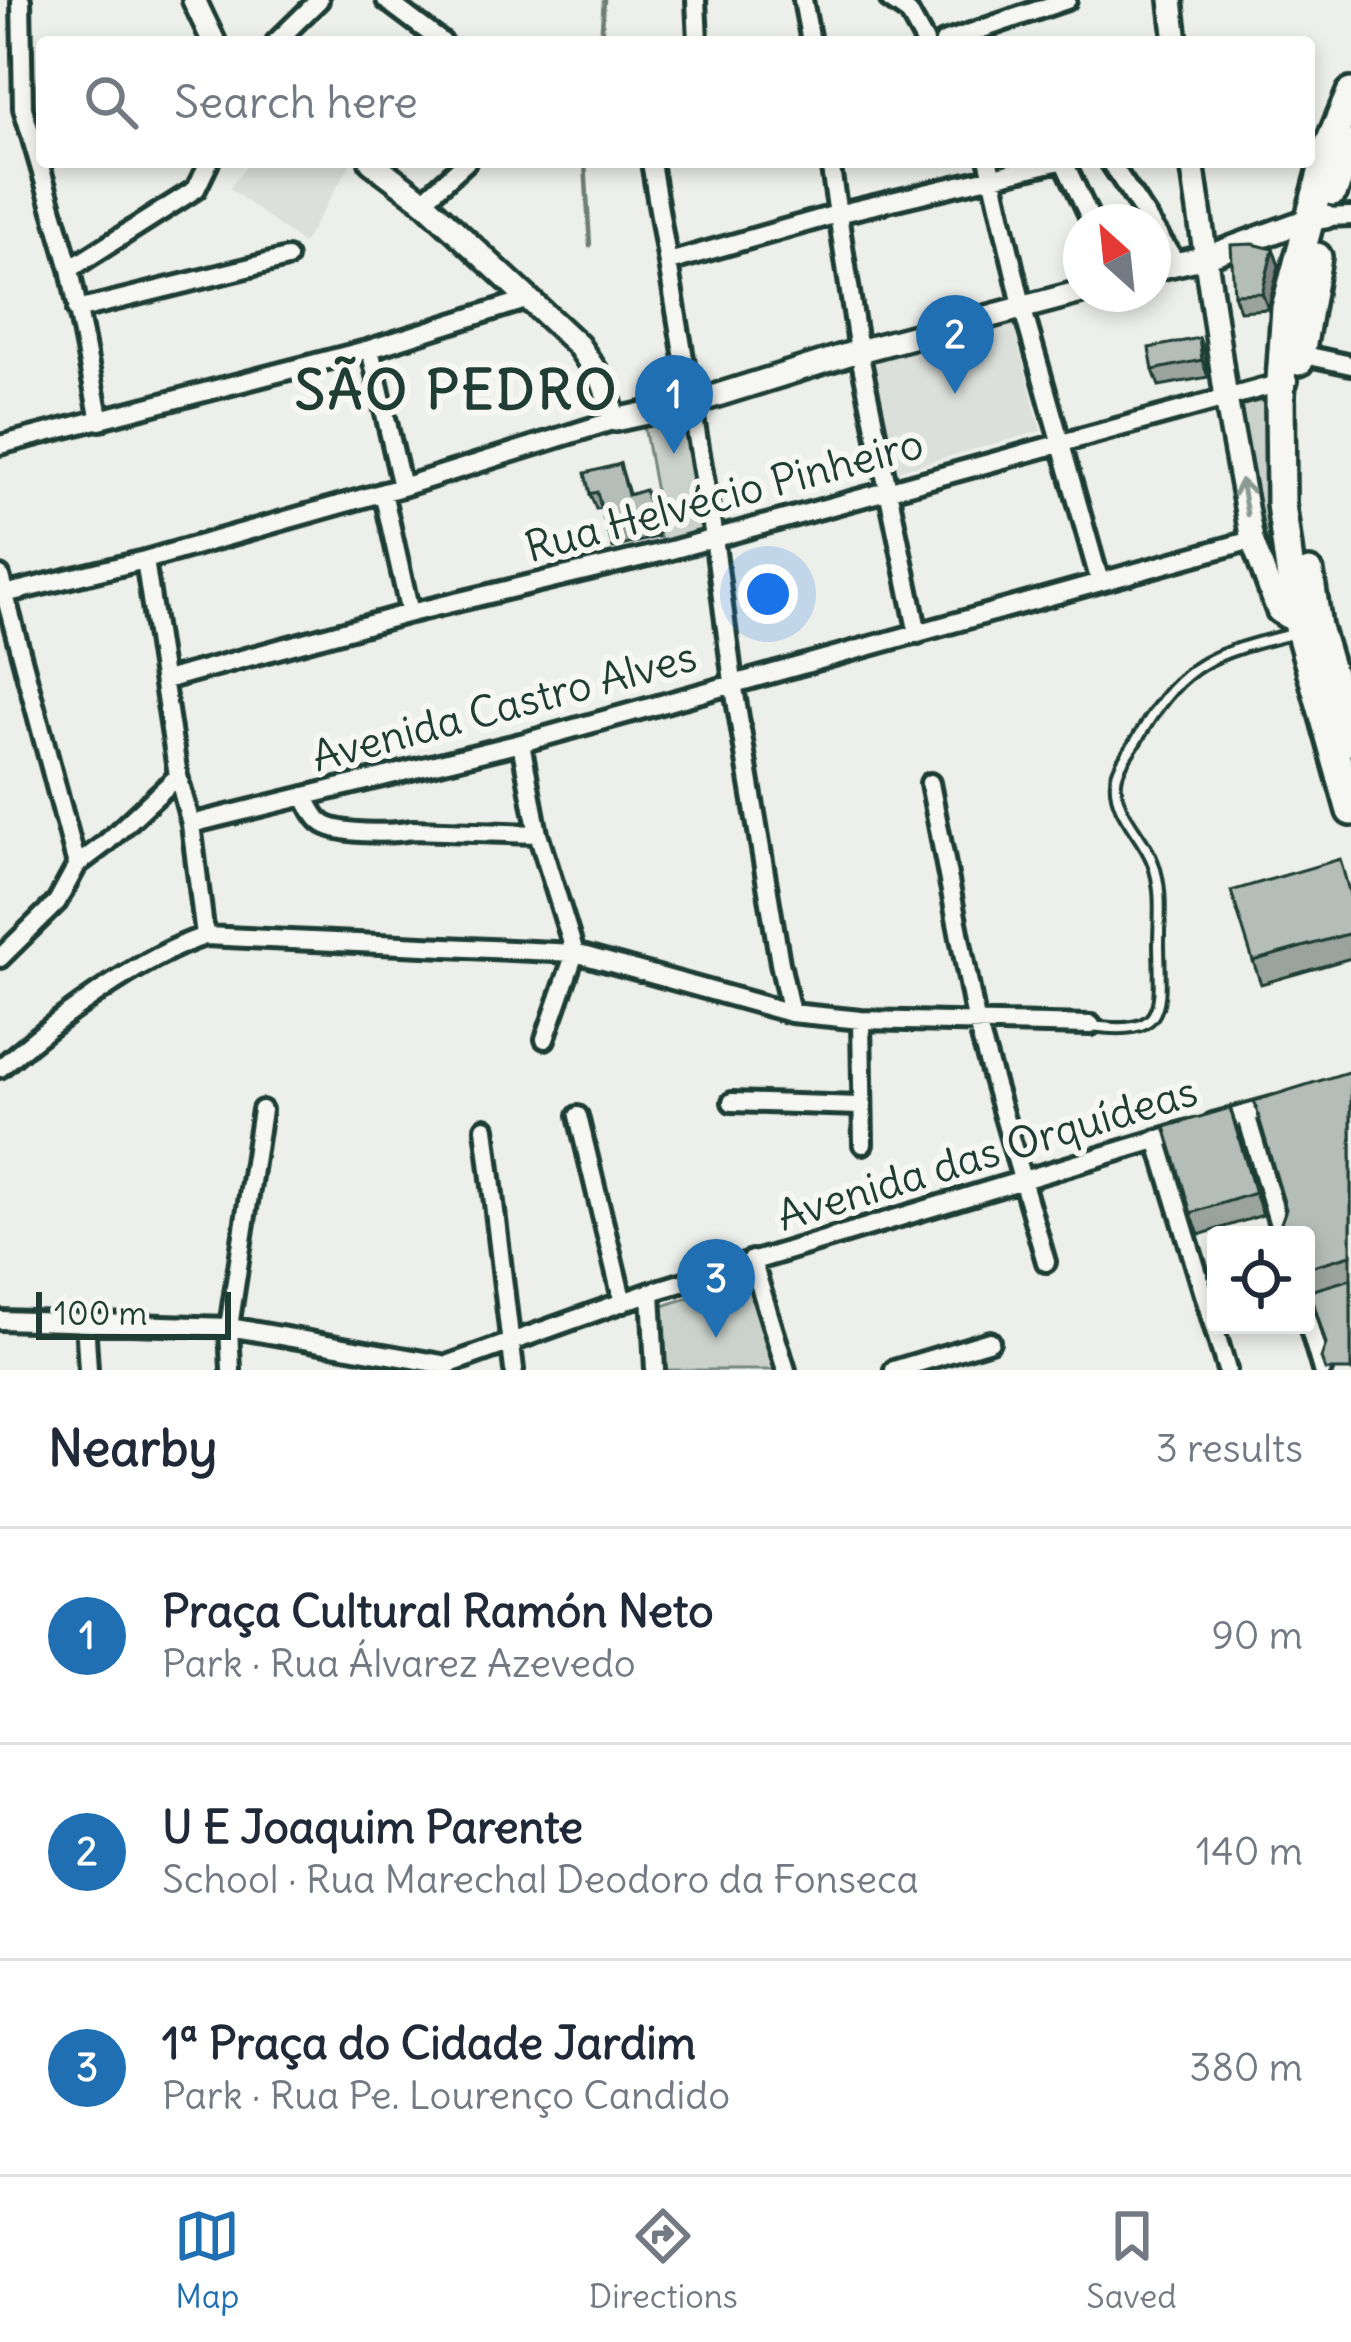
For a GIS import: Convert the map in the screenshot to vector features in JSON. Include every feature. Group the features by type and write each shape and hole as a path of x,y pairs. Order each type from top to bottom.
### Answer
{"highway":[{"path":"1328,218 1330,143 1351,94"},
{"path":"1351,145 1310,284 1294,371 1307,622 1351,740"},
{"path":"1337,696 1351,811"}],"street":[{"path":"21,0 22,108 36,155"},
{"path":"194,0 211,36"},
{"path":"282,36 320,0"},
{"path":"386,0 434,36"},
{"path":"696,0 698,36"},
{"path":"803,0 811,36"},
{"path":"890,0 909,13 922,36"},
{"path":"968,36 1067,0"},
{"path":"1171,0 1175,36"},
{"path":"40,168 70,269 100,421"},
{"path":"70,269 196,189 206,168"},
{"path":"379,168 422,201 578,345 603,382 615,420"},
{"path":"422,201 459,168"},
{"path":"652,168 791,1013"},
{"path":"831,168 860,351 918,634"},
{"path":"669,262 990,168 1023,310 1100,582"},
{"path":"1063,168 1082,204"},
{"path":"1114,168 1138,204"},
{"path":"1193,168 1252,540 1271,601 1283,615 1307,622"},
{"path":"1171,264 1328,218"},
{"path":"1171,254 1176,262"},
{"path":"77,310 287,259"},
{"path":"77,865 2,588 145,560 615,420 689,404 860,351 1063,298"},
{"path":"0,445 370,349 529,299"},
{"path":"370,349 402,487"},
{"name":"Rua Helvécio Pinheiro","path":"165,680 890,490 1226,398 1294,371 1351,365"},
{"path":"383,492 410,614"},
{"name":"Avenida Castro Alves","path":"191,824 521,743 1252,540"},
{"path":"145,560 178,776 191,824 205,936"},
{"path":"521,743 538,834 575,953 545,1039"},
{"path":"0,958 57,902 77,865 178,776"},
{"path":"930,783 976,1020 1046,1262"},
{"path":"304,796 317,818 333,828 393,834 412,830 538,834"},
{"path":"0,1068 135,971 205,936 575,953 791,1013 861,1020 1091,1025"},
{"path":"861,1020 863,1144"},
{"path":"732,1102 860,1106"},
{"name":"Avenida das Orquídeas","path":"0,1320 229,1327 374,1362 447,1365 650,1292 1288,1102"},
{"path":"231,1370 229,1327 262,1110"},
{"path":"1246,1114 1279,1226"},
{"path":"578,1117 623,1303"},
{"path":"485,1128 514,1370"},
{"path":"1156,1139 1226,1370"},
{"path":"752,1261 787,1370"},
{"path":"650,1292 655,1370"},
{"path":"85,1320 88,1370"},
{"path":"1311,1334 1322,1370"},
{"path":"894,1370 990,1341"}],"lane":[{"path":"1091,1025 1128,1031 1147,1022 1159,1008 1162,984 1160,890 1152,860 1116,796 1116,775 1179,678 1226,652 1307,622"}],"shaded area":[{"path":"245,168 348,168 303,244 229,188"},
{"path":"1011,316 1041,431 897,471 868,358"},
{"path":"1265,397 1265,495 1276,581 1256,528 1238,403"},
{"path":"689,404 714,537 664,552 649,495 656,492 642,415"},
{"path":"751,1277 780,1370 664,1370 660,1307"}],"building":[{"path":"1231,245 1273,249 1262,293 1234,294"},
{"path":"1199,338 1202,360 1153,370 1149,348"},
{"path":"620,464 628,495 645,490 653,522 607,532 597,492 590,494 585,473"},
{"path":"1340,859 1351,898 1351,933 1253,961 1231,891"},
{"path":"1351,1071 1351,1255 1315,1265 1315,1226 1282,1226 1286,1209 1254,1101"},
{"path":"1230,1108 1255,1193 1191,1213 1165,1127"},
{"path":"1351,1279 1351,1370 1325,1370 1321,1358 1326,1344 1315,1290"}],"waterway":[{"path":"601,36 604,0"},
{"path":"585,168 590,246"}],"place":[{"name":"U E Joaquim Parente","path":"955,394"},
{"name":"Praça Cultural Ramón Neto","path":"674,454"},
{"name":"1ª Praça do Cidade Jardim","path":"716,1338"}],"district":[{"name":"SÃO PEDRO","path":"457,390"}]}
